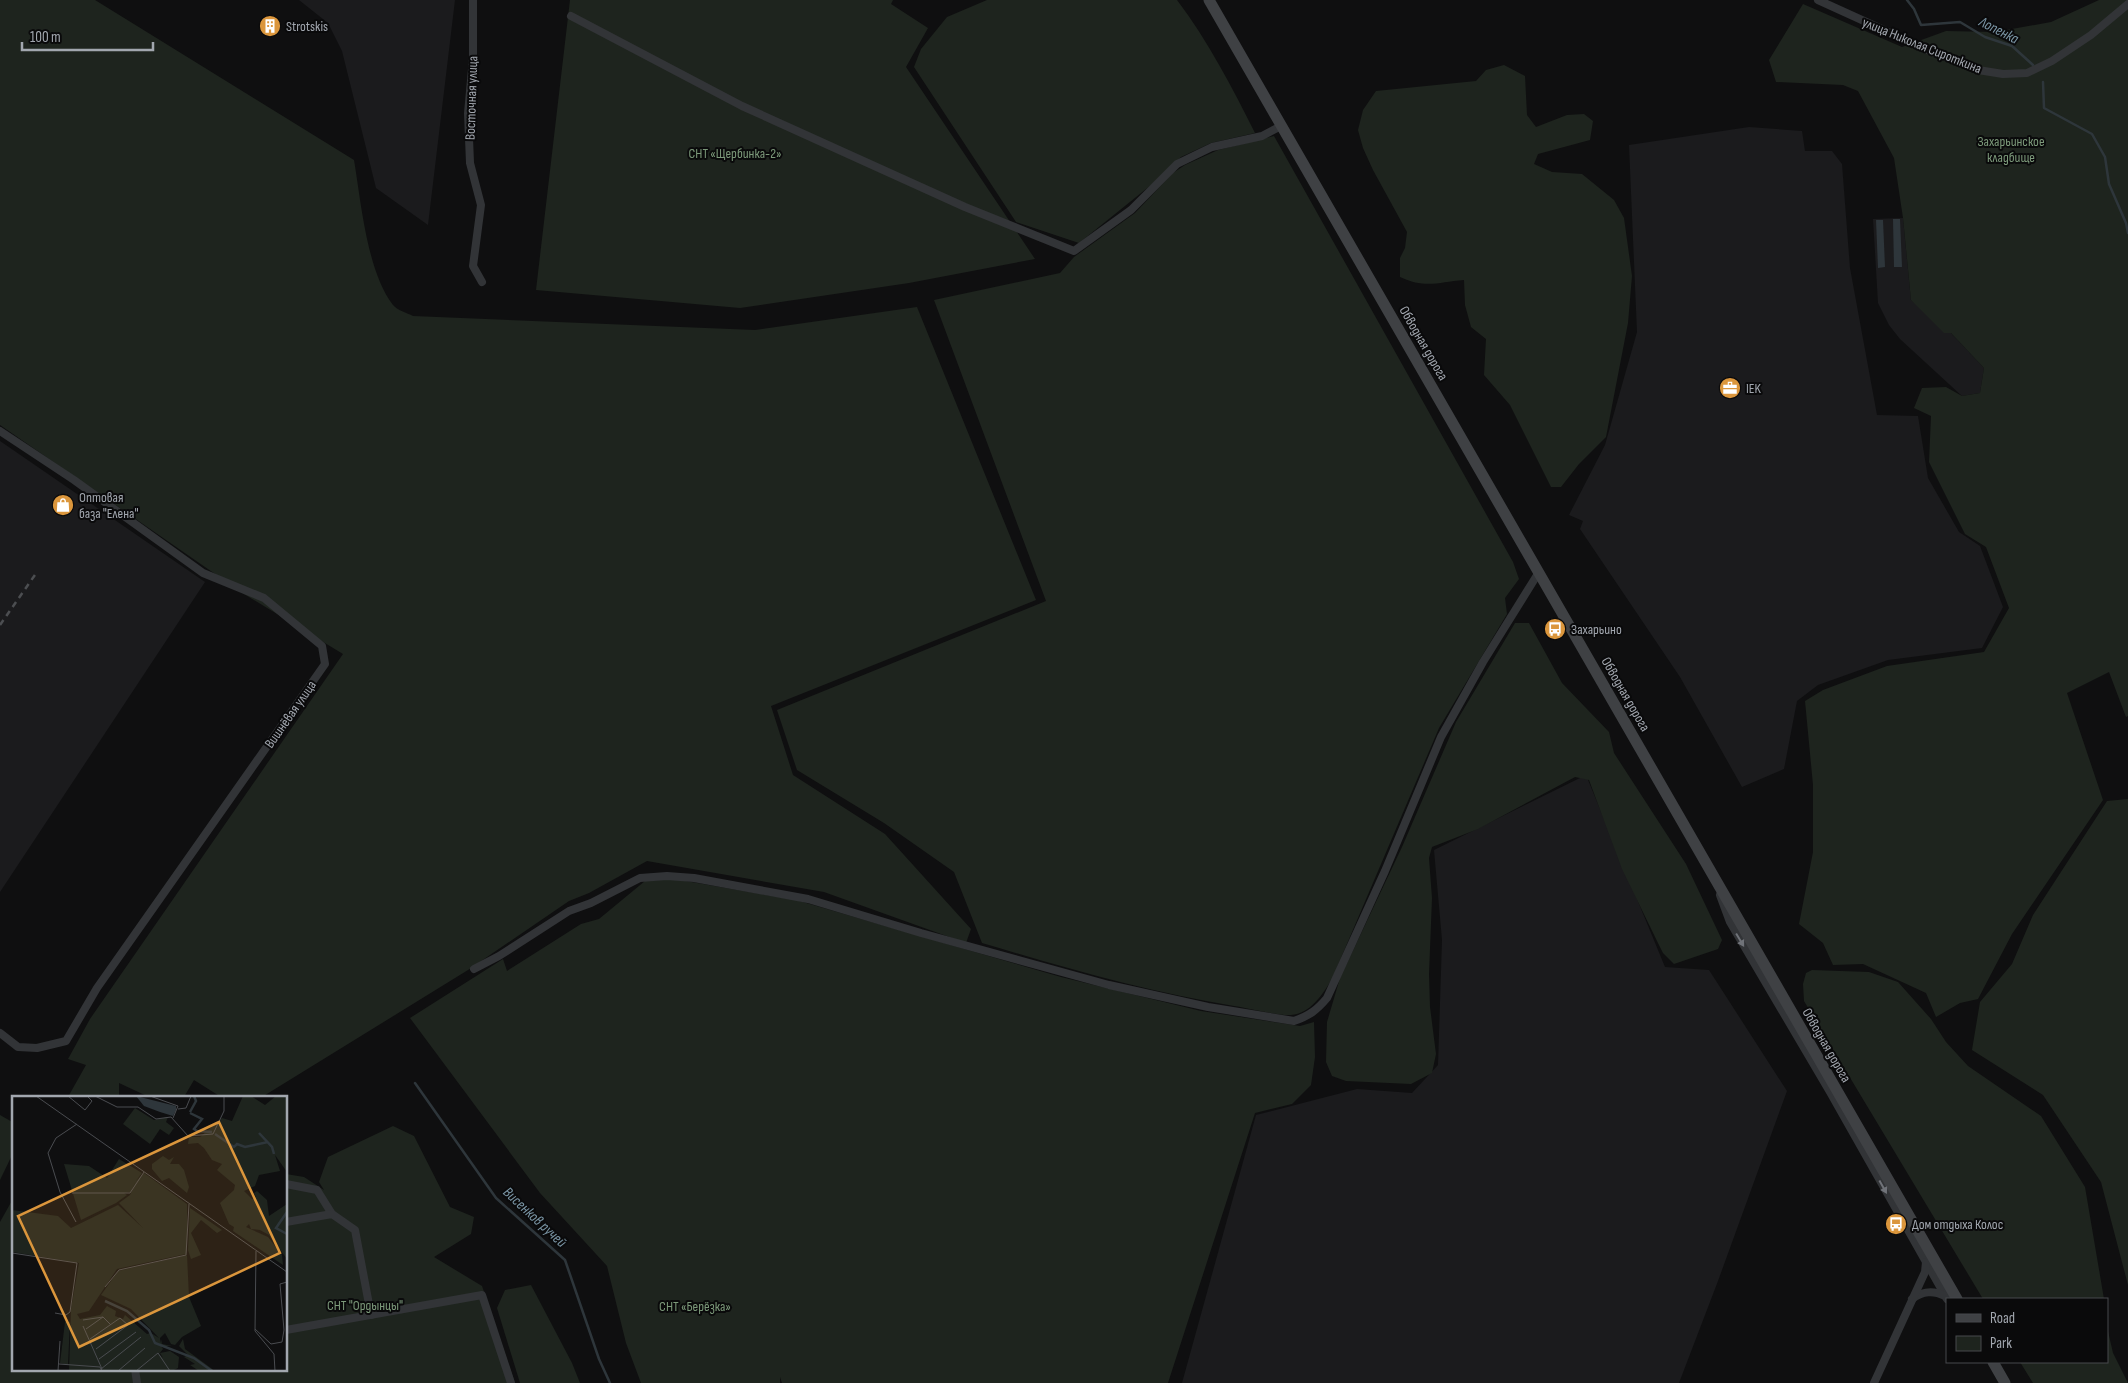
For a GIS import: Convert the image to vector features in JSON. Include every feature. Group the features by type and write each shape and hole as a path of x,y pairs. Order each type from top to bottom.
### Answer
{"main road":[{"name":"Обводная дорога","path":"1209,0 1956,1298"},
{"path":"1994,1363 2005,1383"}],"street":[{"name":"Восточная улица","path":"473,0 473,58 468,113 470,163 481,205 473,266 482,282"},
{"name":"улица Николая Сироткина","path":"1818,0 1930,51 1978,70 2002,74 2027,73 2052,61 2091,35 2128,4"},
{"path":"571,16 584,25 750,109 965,207 1074,251 1130,210 1177,164 1212,147 1262,136 1281,126"},
{"name":"Вишнёвая улица","path":"0,431 74,480 203,573 264,598 322,646 325,664 98,988 66,1041 37,1048 18,1047 0,1033"},
{"path":"474,969 499,956 568,911 591,903 640,878 667,876 694,878 808,899 1017,960 1208,1007 1294,1021 1308,1016 1318,1009 1327,998 1385,871 1441,737 1483,662 1540,572"},
{"path":"1714,879 1730,922 1830,1092 1946,1298"},
{"path":"288,1184 317,1190 332,1214 354,1230 371,1315"},
{"path":"288,1222 332,1214"},
{"path":"1874,1383 1925,1272 1926,1262"},
{"path":"1911,1301 1918,1295 1930,1292 1946,1298"},
{"path":"288,1330 482,1295 511,1383"},
{"path":"135,1370 137,1383"}],"shaded area":[{"path":"299,0 455,0 428,225 376,188 342,51 328,23"},
{"path":"1749,127 1802,131 1805,151 1832,151 1842,164 1850,268 1877,415 1918,416 1928,478 1959,532 1980,546 2003,607 1982,648 1888,660 1818,685 1797,701 1784,769 1742,787 1680,677 1580,529 1583,521 1569,515 1605,445 1637,332 1629,145"},
{"path":"1903,218 1911,300 1951,333 1984,368 1980,393 1962,396 1900,339 1889,325 1878,303 1873,219"},
{"path":"1893,219 1900,219 1902,267 1894,267"},
{"path":"1876,220 1883,220 1885,267 1878,268"},
{"path":"0,441 205,582 0,892"},
{"path":"1586,775 1665,967 1709,970 1787,1091 1679,1383 1182,1383 1256,1115 1357,1089 1412,1093 1438,1065 1442,940 1434,850"}],"green space":[{"path":"0,0 95,0 354,160 366,236 377,274 384,291 393,305 413,316 755,330 917,307 1036,600 771,706 793,775 885,834 971,929 966,943 824,892 647,861 589,893 569,901 468,970 264,1096 219,1096 194,1080 185,1096 147,1096 119,1083 119,1096 69,1096 86,1065 68,1059 90,1019 343,654 244,594 0,425"},
{"name":"СНТ «Щербинка-2»","path":"570,0 893,0 891,4 928,28 906,67 1035,259 909,283 740,308 536,290"},
{"path":"987,0 1177,0 1209,48 1255,133 1211,143 1181,157 1151,185 1079,243 1016,222 914,67 921,49 947,17"},
{"name":"Захарьинское кладбище","path":"2099,0 2128,0 2128,716 2126,717 2109,672 2067,693 2103,800 2012,934 1978,999 1960,1003 1936,1017 1926,993 1863,964 1833,965 1823,943 1799,924 1813,852 1813,785 1805,701 1823,690 1887,666 1984,652 2009,608 1986,547 1965,534 1929,462 1931,416 1914,408 1922,388 1946,387 1962,396 1980,393 1984,368 1951,333 1944,333 1911,300 1903,218 1894,158 1858,91 1843,85 1776,82 1769,60 1803,4 1902,47 1946,31 1995,32 2051,22"},
{"path":"1504,65 1525,76 1527,115 1536,127 1567,115 1584,114 1593,121 1590,140 1538,154 1534,164 1552,172 1582,174 1614,200 1624,218 1632,276 1628,323 1606,437 1579,464 1561,487 1551,487 1510,405 1484,375 1486,339 1471,327 1465,305 1464,280 1425,284 1400,277 1400,258 1405,248 1407,232 1373,170 1363,148 1358,130 1363,110 1376,91 1476,81 1486,70"},
{"path":"1274,136 1513,562 1519,579 1505,598 1507,614 1439,728 1332,979 1320,997 1310,1007 1298,1014 1291,1015 1271,1013 1139,987 982,943 954,872 884,823 797,770 777,710 1046,601 934,300 1060,273 1074,257 1135,213 1173,173 1185,165 1218,150"},
{"path":"1515,623 1529,623 1562,683 1609,732 1614,753 1686,864 1722,940 1718,949 1674,964 1663,953 1622,869 1589,780 1575,777 1478,829 1432,847 1429,858 1432,898 1429,974 1430,1007 1436,1054 1432,1073 1411,1084 1346,1081 1332,1076 1326,1062 1327,1022 1340,978 1402,847 1456,722"},
{"path":"2128,799 2128,1285 2101,1182 2043,1095 1972,1050 1980,1002 2012,964 2033,915 2107,801"},
{"name":"СНТ «Берёзка»","path":"674,879 796,900 1061,977 1201,1011 1300,1026 1314,1022 1315,1057 1311,1085 1292,1104 1255,1113 1168,1383 782,1383 780,1377 780,1383 641,1383 626,1343 607,1266 540,1193 410,1018 503,959 507,971 581,924 599,919 645,881"},
{"path":"1812,970 1869,972 1898,982 1931,1019 1946,1042 1968,1066 2041,1116 2085,1187 2104,1298 1982,1298 1804,1001 1803,984 1806,973"},
{"path":"0,1115 12,1122 12,1155 0,1180"},
{"name":"СНТ \"Ордынцы\"","path":"393,1126 414,1136 450,1207 474,1217 471,1234 434,1257 482,1286 515,1383 0,1383 0,1222 12,1201 12,1370 288,1370 288,1174 304,1177 324,1190 319,1182 328,1157"},
{"path":"531,1285 572,1363 580,1383 520,1383 497,1308 505,1290"},
{"path":"2108,1331 2113,1353 2128,1383 2033,1383 2021,1363 2108,1363"}],"waterway":[{"name":"Лопенка","path":"1907,0 1914,9 1921,25 1960,22 1985,37 2012,46 2033,65"},
{"name":"Лопенка","path":"2043,82 2044,108 2092,134 2105,157 2109,184 2126,223 2128,233"},
{"name":"Висенков ручей","path":"415,1083 496,1198 565,1260 599,1359 610,1383"}],"railway":[{"path":"0,625 37,572"}],"place":[{"name":"Strotskis","path":"270,26"},
{"name":"IEK","path":"1730,388"},
{"name":"Оптовая база \"Елена\"","path":"63,505"},
{"name":"Захарьино","path":"1555,629"},
{"name":"Дом отдыха Колос","path":"1896,1224"}]}
